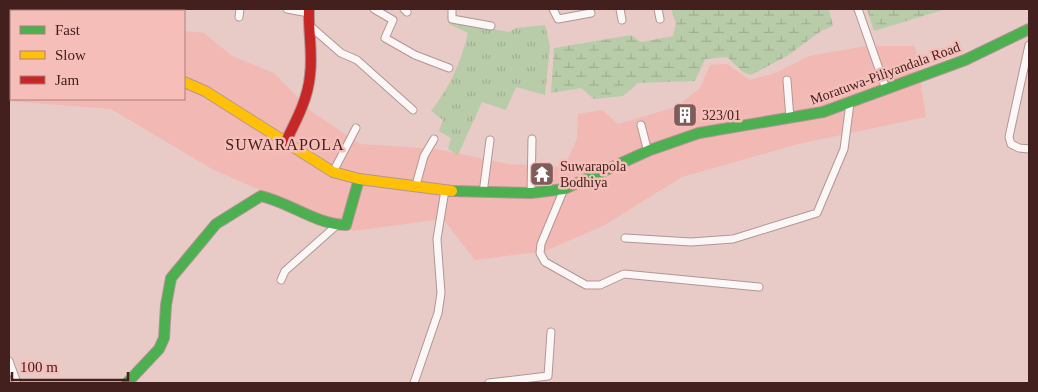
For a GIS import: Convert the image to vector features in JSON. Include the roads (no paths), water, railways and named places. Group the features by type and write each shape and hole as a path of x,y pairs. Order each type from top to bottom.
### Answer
{"main road":[{"path":"285,143 308,90 311,62 309,11"},
{"name":"Moratuwa-Piliyandala Road","path":"185,82 205,91 333,172 359,179 416,184 445,190 483,193 531,193 564,189 678,139 719,128 790,119 823,112 965,60 1029,29"},
{"path":"127,383 159,349 164,338 166,305 171,278 216,224 261,196 272,197 302,214 337,225 346,225 359,179"}],"street":[{"path":"287,9 309,11"},
{"path":"374,9 394,20 385,38 415,55 449,68"},
{"path":"452,9 452,19 491,26"},
{"path":"620,9 622,20"},
{"path":"658,9 660,19"},
{"path":"858,9 886,89"},
{"path":"554,12 558,19 591,14"},
{"path":"310,26 341,53 357,60 413,110"},
{"path":"1029,45 1009,137 1011,144 1019,148 1029,149"},
{"path":"787,80 790,119"},
{"path":"625,238 691,242 733,240 817,213 844,150 850,102"},
{"path":"641,125 648,152"},
{"path":"333,172 356,128"},
{"path":"416,184 424,156 434,139"},
{"path":"531,193 532,139"},
{"path":"483,193 490,140"},
{"path":"564,189 541,244 540,253 545,262 586,285 600,285 624,274 759,287"},
{"path":"414,383 438,313 441,293 437,239 445,190"},
{"path":"282,280 286,271 337,225"},
{"path":"489,383 548,376 551,332"},
{"path":"9,361 17,383"}],"place":[{"name":"323/01","path":"685,115"},
{"name":"Suwarapola Bodhiya","path":"542,174"}],"district":[{"name":"SUWARAPOLA","path":"285,144"}]}
